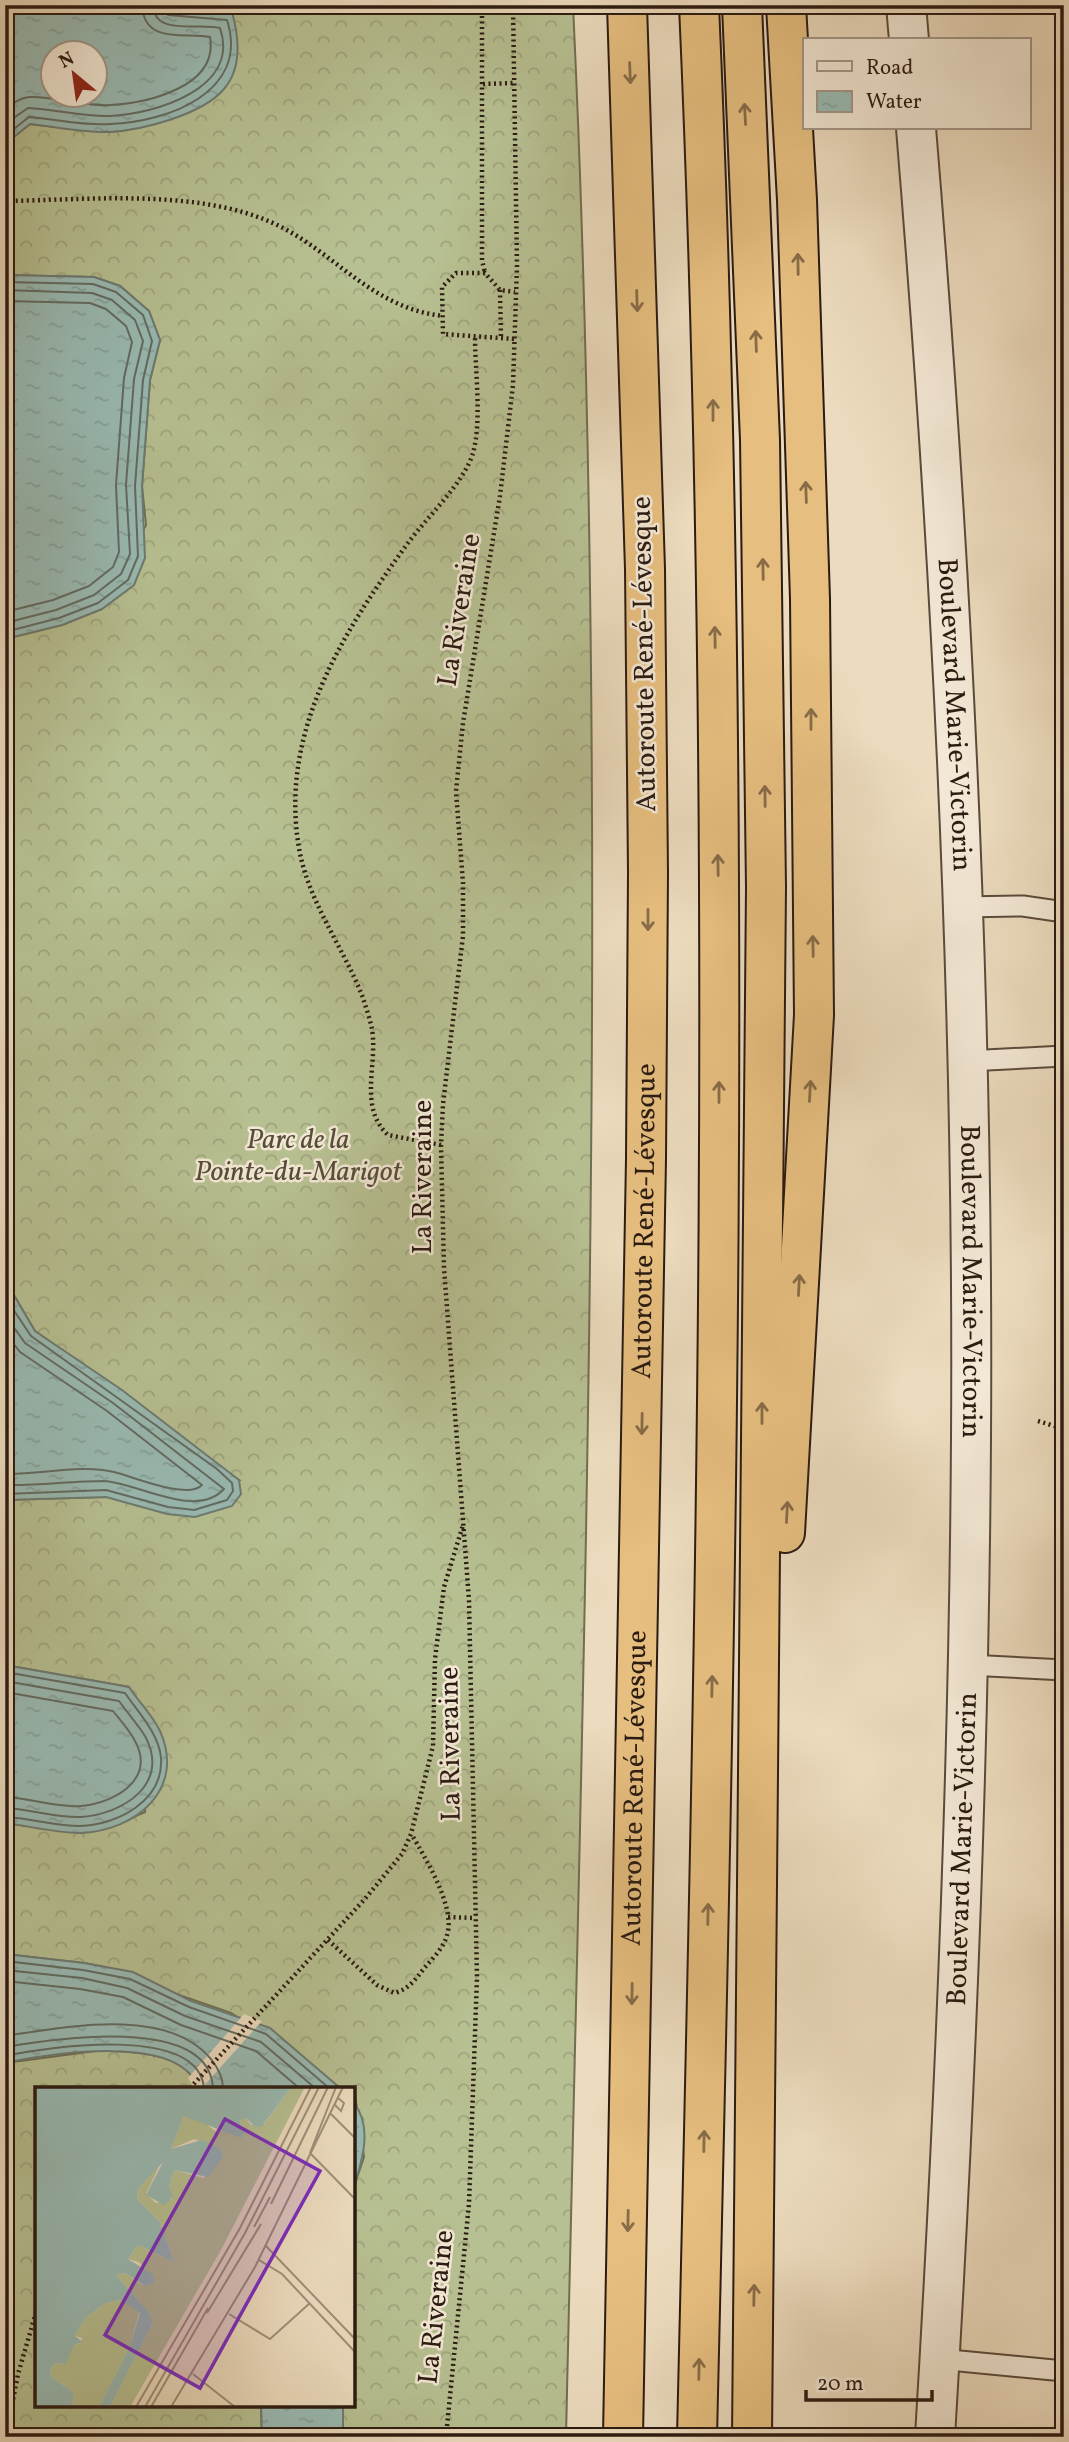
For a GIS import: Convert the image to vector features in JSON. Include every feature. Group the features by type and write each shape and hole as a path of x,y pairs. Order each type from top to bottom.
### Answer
{"highway":[{"name":"Autoroute René-Lévesque","path":"623,2437 645,1225 648,872 643,500 627,5"},
{"path":"697,2437 719,1161 712,309 699,5"},
{"path":"741,5 760,440 766,873 752,2437"},
{"path":"757,2045 814,1015 810,599 797,200 786,5"}],"street":[{"path":"906,5 909,38"},
{"name":"Boulevard Marie-Victorin","path":"916,130 950,612 967,1061 971,1434 968,1665 958,2020 935,2437"}],"lane":[{"path":"962,907 1023,906 1064,912"},
{"path":"967,1061 1064,1056"},
{"path":"968,1665 1064,1670"},
{"path":"939,2359 1064,2371"}],"path":[{"path":"482,5 482,260 485,274 500,290 515,292"},
{"name":"La Riveraine","path":"446,2437 473,2140 477,2025 472,1669 465,1518 444,1268 441,1144 443,1104 463,936 463,883 456,791 508,434 514,340 513,5"},
{"path":"483,84 514,83"},
{"path":"5,201 174,201 218,206 251,214 279,226 373,291 400,306 443,316"},
{"path":"485,274 456,273 442,287 443,334 514,340"},
{"path":"500,290 502,338"},
{"path":"441,1144 388,1135 373,1115 370,1097 372,1030 356,982 306,876 299,850 294,800 307,718 324,677 400,555 462,474 472,453 475,430 475,336"},
{"path":"1038,1421 1064,1429"},
{"path":"191,2087 328,1940 402,1854 411,1834 433,1746 435,1659 444,1587 465,1518"},
{"path":"328,1940 377,1985 394,1993 409,1986 440,1950 447,1936 448,1917 435,1874 411,1834"},
{"path":"448,1917 475,1918"},
{"path":"6,2437 18,2374 35,2316"}],"green space":[{"name":"Parc de la Pointe-du-Marigot","path":"156,5 573,5 584,309 592,917 586,1525 566,2437 343,2437 343,2407 355,2407 355,2184 364,2157 355,2087 339,2087 311,2064 231,2013 162,1989 133,1973 84,1963 5,1954 5,1823 81,1833 111,1827 145,1812 142,1707 129,1687 5,1665 5,1500 106,1497 239,1480 35,1331 5,1280 5,639 62,625 102,609 146,525 142,486 150,380 160,340 149,311 120,286 94,277 5,275 5,144 30,124 79,129 119,129 158,121 204,104 207,10 183,10"},
{"path":"103,2050 144,2054 158,2056 183,2067 198,2087 35,2087 35,2407 261,2407 262,2437 5,2437 5,2063"}],"water":[{"path":"5,5 91,5 232,12 237,42 234,72 224,89 214,98 187,114 138,128 110,132 30,124 5,144"},
{"path":"5,275 94,277 120,286 149,311 160,340 150,380 142,486 145,558 134,585 102,609 62,625 5,639"},
{"path":"5,1280 35,1331 122,1390 239,1480 241,1494 232,1506 195,1517 167,1514 106,1497 5,1500"},
{"path":"5,1665 129,1687 157,1725 166,1752 166,1771 161,1788 151,1803 120,1824 80,1833 5,1823"},
{"path":"5,1954 133,1972 191,2001 270,2028 339,2087 197,2087 186,2070 166,2059 141,2053 81,2052 5,2063"},
{"path":"355,2104 363,2123 363,2155 355,2183"},
{"path":"261,2407 343,2407 343,2437 262,2437"}],"pier":[{"path":"244,2014 262,2021 203,2087 193,2087 188,2078"}]}
